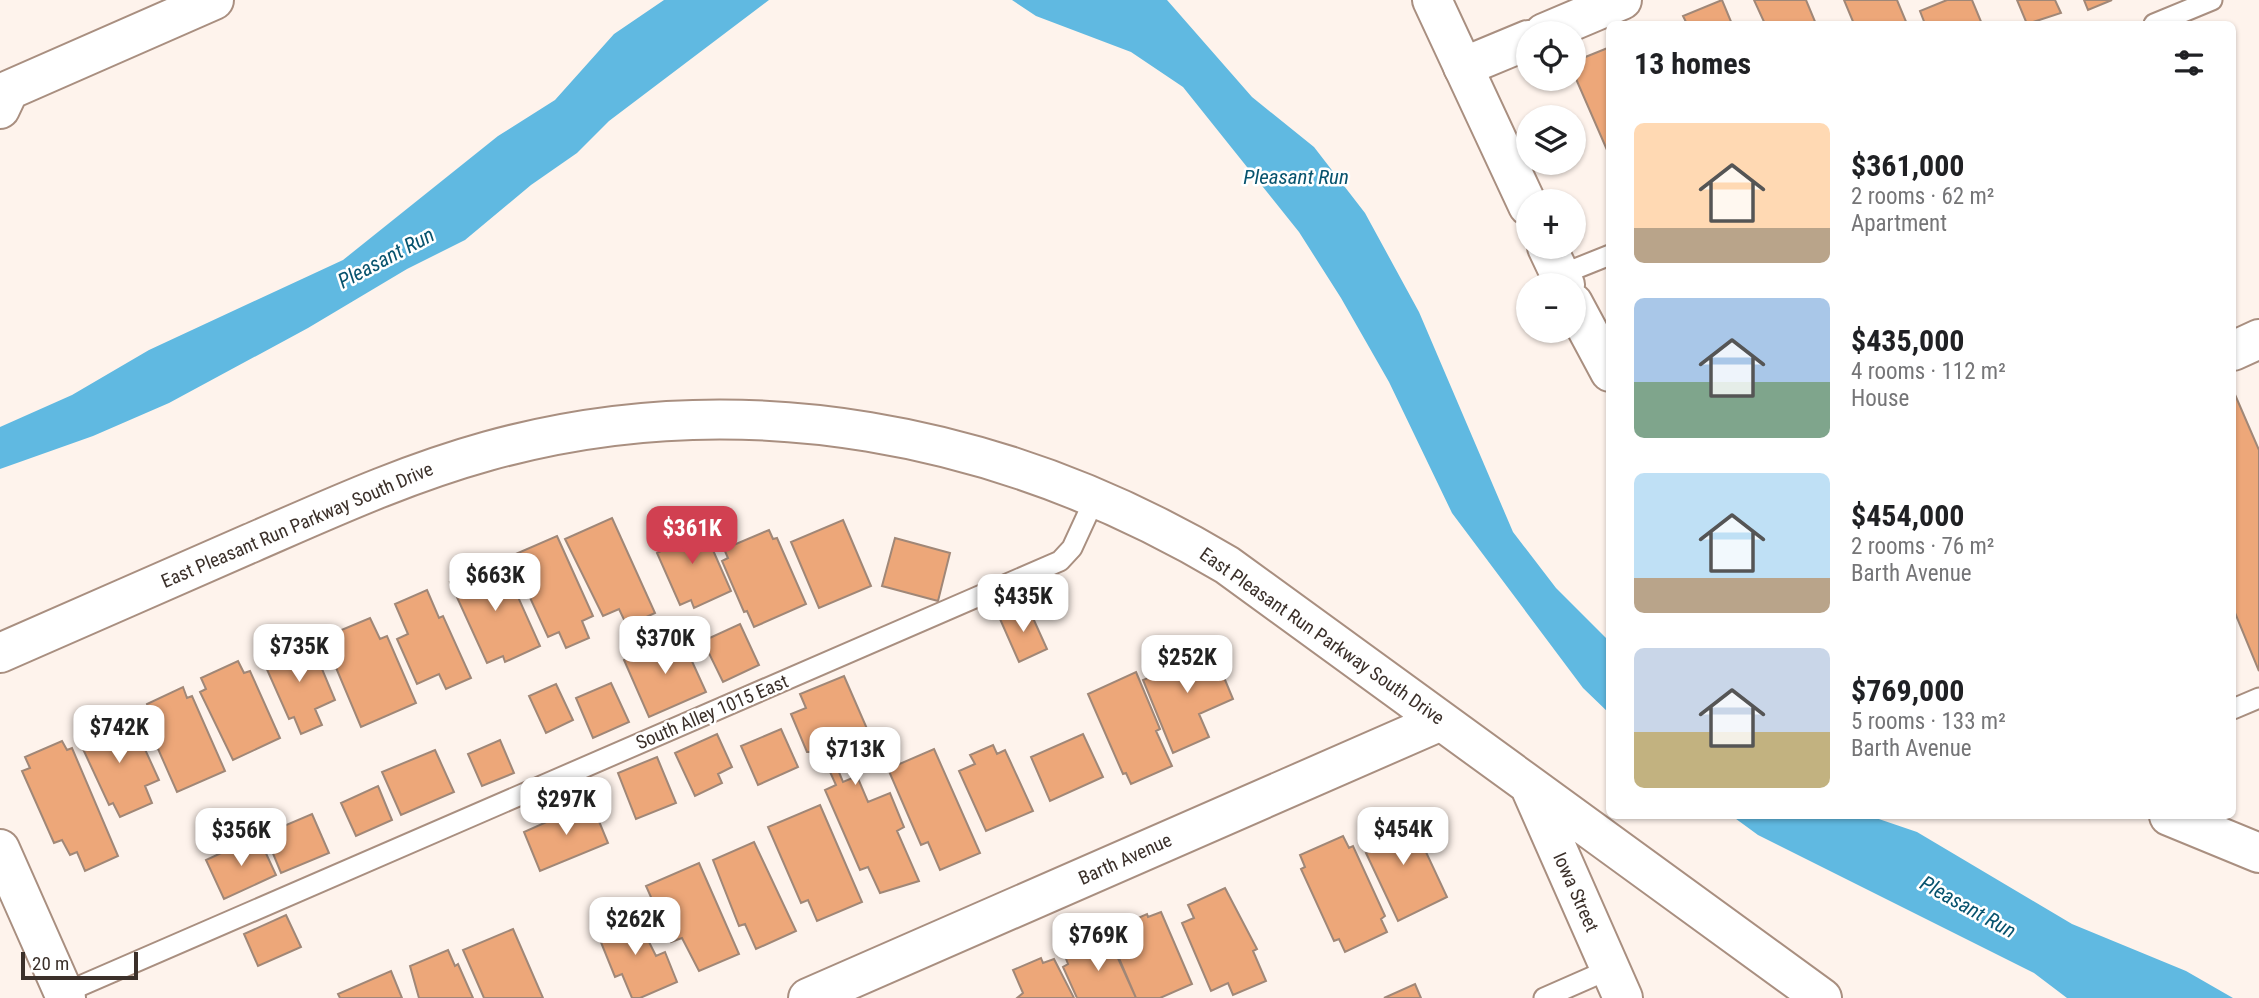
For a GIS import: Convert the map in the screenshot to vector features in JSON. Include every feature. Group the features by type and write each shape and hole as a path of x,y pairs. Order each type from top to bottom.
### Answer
{"street":[{"path":"3,97 214,0"},
{"path":"1432,0 1520,189"},
{"path":"1572,21 1622,0"},
{"path":"1463,67 1516,45"},
{"path":"1586,326 1606,364"},
{"path":"2236,350 2259,339"},
{"name":"East Pleasant Run Parkway South Drive","path":"0,653 392,482 489,451 594,430 694,422 826,426 879,433 1016,466 1096,496 1154,524 1227,565 1822,998"},
{"name":"Barth Avenue","path":"808,998 1441,721"},
{"name":"Iowa Street","path":"1529,785 1617,984"},
{"path":"2176,819 2259,853"},
{"path":"0,849 65,995"}],"lane":[{"path":"2161,21 2212,0"},
{"path":"1571,273 1606,256"},
{"name":"South Alley 1015 East","path":"65,995 1060,561 1072,548 1096,496"},
{"path":"2236,708 2259,698"},
{"path":"1544,998 1617,984"}],"water":[{"name":"Pleasant Run","path":"664,0 769,0 609,121 577,153 531,185 465,240 407,269 308,328 169,403 93,436 0,469 0,427 72,395 149,350 343,260 498,136 555,100 614,34"},
{"name":"Pleasant Run","path":"1012,0 1167,0 1252,97 1314,147 1365,213 1419,312 1513,532 1556,588 1606,638 1606,710 1583,688 1452,513 1389,382 1341,298 1299,232 1183,87 1131,52 1036,16"},
{"name":"Pleasant Run","path":"1736,819 1879,819 1917,832 2072,924 2186,971 2233,998 2067,998 2034,973 1758,835"}],"building":[{"path":"1722,0 1731,21 1686,21 1683,16"},
{"path":"1754,0 1806,0 1815,21 1764,21"},
{"path":"1844,0 1897,0 1906,21 1853,21"},
{"path":"1947,0 1972,0 1981,21 1924,21 1920,11"},
{"path":"2017,0 2055,0 2061,13 2036,21 2026,21"},
{"path":"2084,0 2112,0 2088,10"},
{"path":"1606,49 1606,148 1581,91 1586,91 1586,57"},
{"path":"2236,397 2259,450 2259,671 2236,615"},
{"path":"612,518 655,613 627,626 619,609 603,616 565,539"},
{"path":"843,520 871,586 819,608 791,542"},
{"path":"696,522 702,533 705,532 731,591 694,608 691,600 680,605 657,553 663,550 657,539"},
{"path":"769,530 773,539 777,538 806,604 754,627 747,611 744,612 722,561 728,558 724,549"},
{"path":"557,536 593,616 582,621 589,638 566,648 559,632 548,637 511,556"},
{"path":"895,538 950,553 938,601 882,586"},
{"path":"501,559 540,646 505,662 503,656 487,663 450,582"},
{"path":"427,590 439,618 443,616 471,678 446,689 439,674 417,684 397,639 408,634 395,604"},
{"path":"1028,607 1047,649 1019,662 1000,619"},
{"path":"370,618 380,639 387,636 416,703 361,727 334,663 340,660 331,640 341,635 339,631"},
{"path":"740,624 759,665 723,682 703,641"},
{"path":"680,635 706,692 649,717 624,660"},
{"path":"294,641 299,651 312,645 335,700 315,709 322,725 301,734 294,717 289,719 261,656"},
{"path":"1203,645 1213,651 1233,699 1199,714 1209,737 1173,753 1143,680 1163,672 1160,663"},
{"path":"238,661 244,673 250,671 280,738 233,760 200,692 206,689 201,678"},
{"path":"1136,672 1160,729 1156,731 1172,766 1131,784 1126,773 1123,774 1088,694"},
{"path":"844,676 868,731 829,748 843,782 857,776 868,802 890,793 904,827 897,831 919,881 880,893 868,867 860,870 825,790 836,785 821,752 807,752 791,714 806,708 800,694"},
{"path":"611,683 629,722 593,738 576,698"},
{"path":"556,684 573,720 546,733 529,696"},
{"path":"183,687 187,698 192,696 225,771 177,792 144,717 151,714 147,704"},
{"path":"113,717 120,729 133,723 159,780 145,786 152,803 120,817 113,803 109,805 76,734"},
{"path":"781,729 798,767 758,785 741,746"},
{"path":"717,734 732,767 718,774 722,783 695,796 675,753"},
{"path":"1083,734 1103,777 1050,801 1031,757"},
{"path":"500,740 514,773 482,786 468,754"},
{"path":"62,741 67,750 72,748 118,856 85,871 77,852 70,855 62,840 54,843 22,771 30,768 25,757"},
{"path":"993,745 997,754 1005,750 1033,811 986,831 959,771 975,764 970,755"},
{"path":"934,749 980,853 940,870 928,842 921,845 888,769"},
{"path":"435,750 454,792 401,815 382,772"},
{"path":"657,757 676,803 636,819 618,773"},
{"path":"378,786 392,820 356,836 341,803"},
{"path":"591,802 608,843 540,871 524,832"},
{"path":"820,805 862,902 817,921 808,900 801,903 768,827"},
{"path":"312,814 329,853 281,873 265,834"},
{"path":"1392,815 1398,828 1412,822 1447,897 1398,921 1366,853 1372,851 1362,829"},
{"path":"258,836 276,875 224,899 206,860"},
{"path":"1343,836 1349,848 1353,846 1385,916 1381,919 1387,932 1345,952 1339,939 1334,941 1301,869 1305,867 1300,855"},
{"path":"754,842 796,931 756,949 745,924 739,926 713,860"},
{"path":"699,863 739,954 699,971 682,938 671,942 646,886"},
{"path":"1225,888 1257,949 1253,951 1266,981 1233,995 1228,983 1211,991 1182,923 1194,918 1188,905"},
{"path":"632,908 656,956 665,952 677,982 640,998 632,998 622,974 615,977 598,935 614,928 609,918"},
{"path":"1161,912 1192,984 1160,998 1136,998 1115,949 1122,946 1115,928 1147,914 1148,917"},
{"path":"286,915 301,947 258,966 244,934"},
{"path":"513,929 543,998 484,998 463,950"},
{"path":"1105,939 1108,947 1112,945 1136,998 1077,998 1063,967 1068,964 1065,956"},
{"path":"448,950 455,966 458,964 473,998 419,998 410,966"},
{"path":"1041,958 1043,963 1054,959 1074,998 1017,998 1023,993 1013,970"},
{"path":"391,971 402,998 340,998 338,994"},
{"path":"1415,984 1421,998 1384,998"}]}
